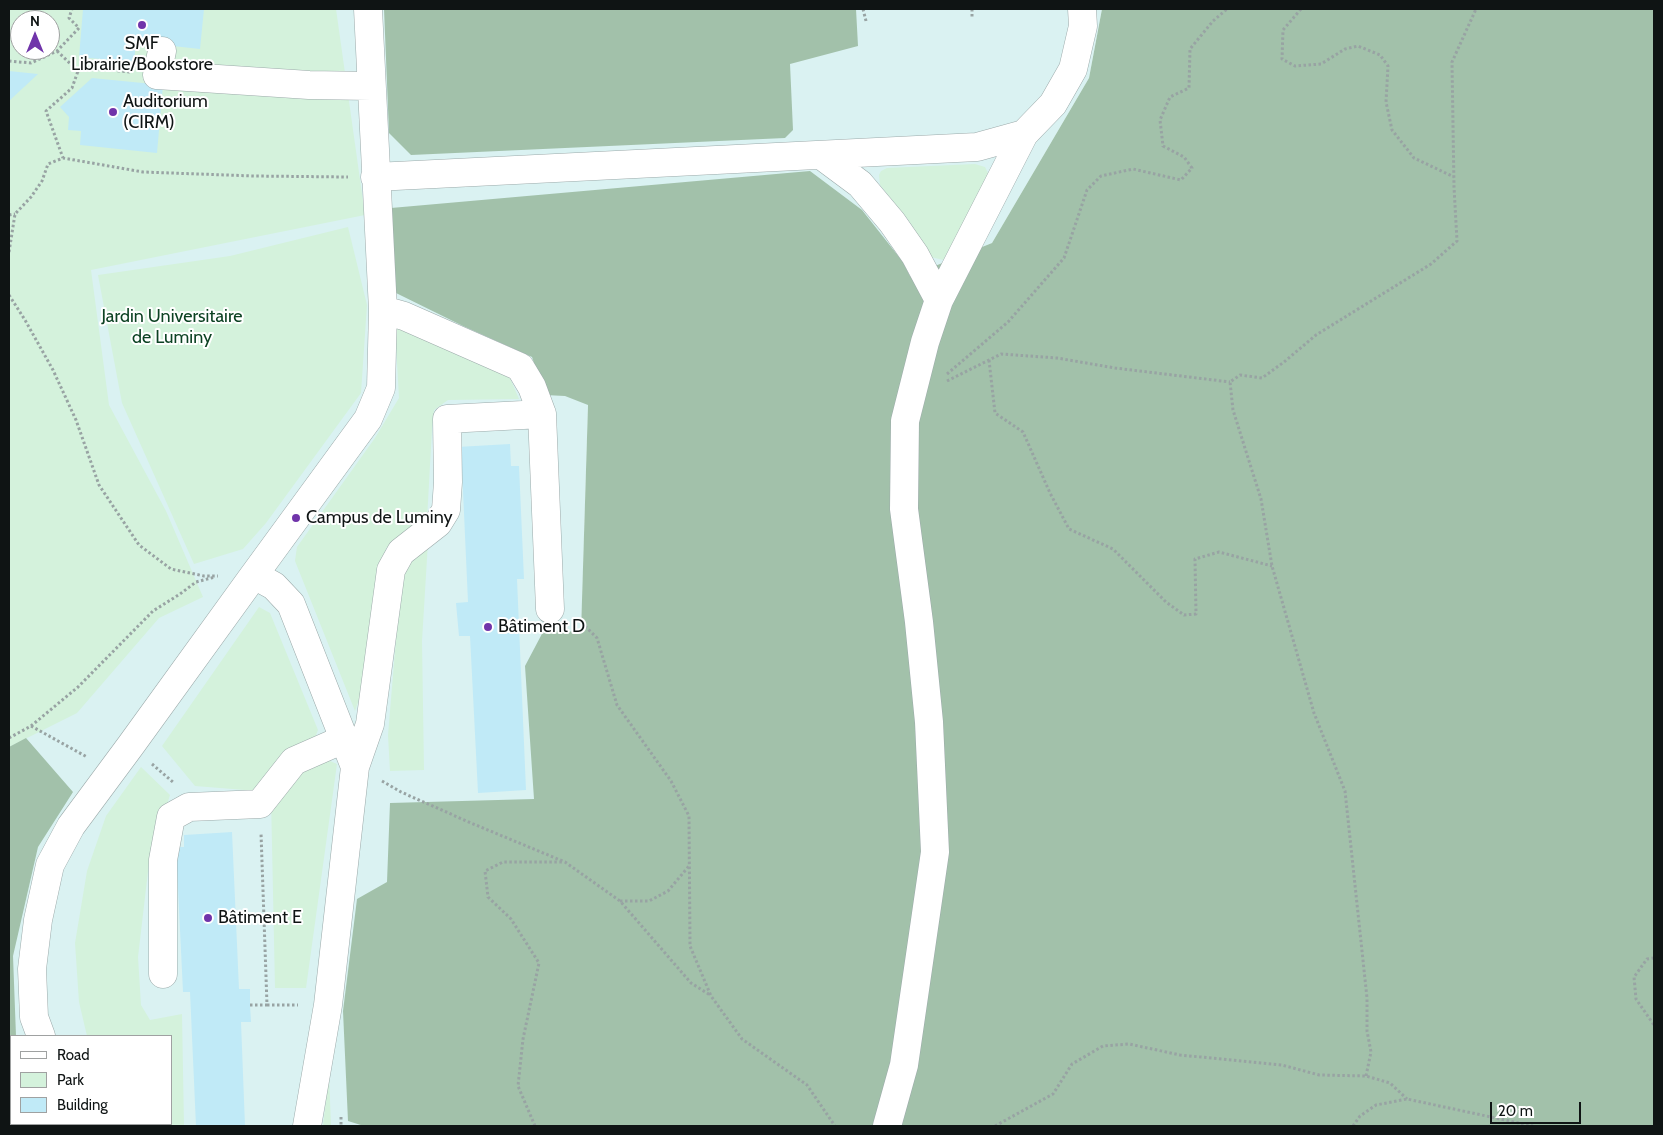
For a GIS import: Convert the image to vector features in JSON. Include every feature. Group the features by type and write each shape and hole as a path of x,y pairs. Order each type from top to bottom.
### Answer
{"street":[{"path":"42,1035 34,1017 32,969 38,920 50,866 71,826 368,419 381,388 383,310 368,9"},
{"path":"887,1126 904,1066 935,852 930,722 920,622 904,509 906,421 920,394 925,342 939,300 1024,134 1053,104 1074,69 1083,26 1082,9"},
{"path":"159,63 309,84 371,86"},
{"path":"375,177 977,147 1024,134"},
{"path":"821,154 860,184 892,222 916,255 939,300"},
{"path":"383,310 404,316 520,367 532,387 542,414 550,609"},
{"path":"307,1126 328,1005 355,767 370,724 391,570 401,552 438,523 446,510 447,419 542,414"},
{"path":"254,575 274,586 291,604 355,767"},
{"path":"163,974 163,860 171,817 189,806 260,804 294,761 344,739"}],"path":[{"path":"60,48 79,28 69,18 72,9"},
{"path":"863,9 866,21"},
{"path":"972,9 972,17"},
{"path":"920,394 1008,322 1064,258 1088,190 1101,176 1133,169 1181,180 1192,168 1184,157 1163,146 1160,120 1170,97 1189,88 1190,49 1213,21 1227,9"},
{"path":"1301,9 1283,30 1282,59 1295,66 1321,64 1345,49 1358,46 1380,55 1388,66 1386,102 1392,130 1414,158 1454,177"},
{"path":"920,394 1001,354 1057,358 1116,368 1230,382 1240,375 1262,378 1316,335 1431,264 1457,241 1452,62 1476,9"},
{"path":"60,54 78,71"},
{"path":"9,61 30,63 37,60"},
{"path":"78,71 87,68 159,63"},
{"path":"63,158 46,111 72,88 78,71"},
{"path":"9,252 15,214 31,197 42,181 48,164 63,158 143,172 254,176 375,177"},
{"path":"9,215 15,214"},
{"path":"9,296 53,370 76,420 99,484 139,544 171,569 204,576 219,576 196,582 153,611 78,687 31,726 9,738"},
{"path":"990,360 995,413 1023,432 1050,493 1069,529 1112,548 1166,602 1184,615 1196,614 1195,559 1219,552 1272,566"},
{"path":"1230,382 1233,410 1261,499 1272,566 1314,713 1345,791 1367,998 1367,1031 1371,1052 1366,1076"},
{"path":"550,609 576,616 597,638 617,705 671,781 689,816 690,946 711,996 742,1039 807,1085 835,1126"},
{"path":"31,726 84,756"},
{"path":"355,767 401,792 565,862 620,901 691,983 711,996"},
{"path":"160,770 178,787"},
{"path":"250,1005 267,1004 260,804"},
{"path":"535,1126 518,1086 524,1039 538,963 511,919 488,897 485,871 503,862 565,862"},
{"path":"620,901 650,901 668,891 690,866"},
{"path":"1654,958 1647,959 1634,977 1636,1000 1654,1025"},
{"path":"995,1126 1053,1094 1072,1064 1103,1046 1129,1044 1180,1055 1282,1065 1319,1074 1366,1076 1390,1083 1406,1099"},
{"path":"1353,1126 1360,1116 1376,1105 1406,1099 1533,1126"}],"shaded area":[{"name":"Campus de Luminy","path":"9,9 1102,9 1089,78 992,243 588,405 576,805 469,1126 9,1126"}],"green space":[{"path":"9,9 336,9 365,215 91,270 109,405 166,511 203,597 159,618 77,713 9,747"},
{"path":"384,9 856,9 858,46 790,64 793,130 785,138 411,155 389,133"},
{"path":"1102,9 1654,9 1654,1126 364,1126 348,1121 343,1011 357,899 387,882 390,803 534,799 525,666 544,630 581,632 588,405 565,396 545,395 532,357 396,293 391,208 810,171 862,210 903,262 910,276 992,243 1089,78"},
{"path":"975,164 985,167 989,175 948,255 943,260 931,257 909,221 880,185 879,175 881,171 887,168"},
{"name":"Jardin Universitaire de Luminy","path":"348,227 367,305 361,393 266,523 243,549 194,564 122,403 98,275 230,256"},
{"path":"406,325 507,371 519,399 448,400 434,410 427,520 386,548 375,625 360,697 355,711 295,561 297,547 375,438 399,398 395,327"},
{"path":"428,542 422,641 424,770 390,771 388,735 402,567"},
{"path":"259,607 270,613 318,730 313,743 257,791 195,786 162,746"},
{"path":"26,738 73,792 38,847 13,956 16,1035 10,1035 10,1125 70,1126 9,1126 9,747"},
{"path":"323,758 337,764 306,988 275,988 271,798 301,765"},
{"path":"141,767 170,795 149,863 138,957 141,1005 150,1020 182,1014 184,1126 157,1125 172,1125 172,1035 87,1035 79,1002 75,943 87,871 106,816"},
{"path":"329,1073 331,1126 323,1126"}],"building":[{"name":"SMF Librairie/Bookstore","path":"83,9 204,9 200,49 136,42 134,62 79,57"},
{"path":"9,71 38,74 9,101"},
{"name":"Auditorium (CIRM)","path":"92,78 163,85 157,153 80,145 81,131 68,130 69,117 60,107"},
{"name":"Bâtiment D","path":"510,444 511,466 519,466 524,579 517,579 526,790 478,793 470,636 459,636 456,603 468,602 462,469 458,469 457,447"},
{"name":"Bâtiment E","path":"232,832 239,989 250,989 251,1022 241,1022 245,1126 196,1126 190,992 183,992 176,847 184,847 184,835"}],"place":[{"name":"SMF Librairie/Bookstore","path":"142,25"},
{"name":"Auditorium (CIRM)","path":"113,112"},
{"name":"Campus de Luminy","path":"296,518"},
{"name":"Bâtiment D","path":"488,627"},
{"name":"Bâtiment E","path":"208,918"}]}
